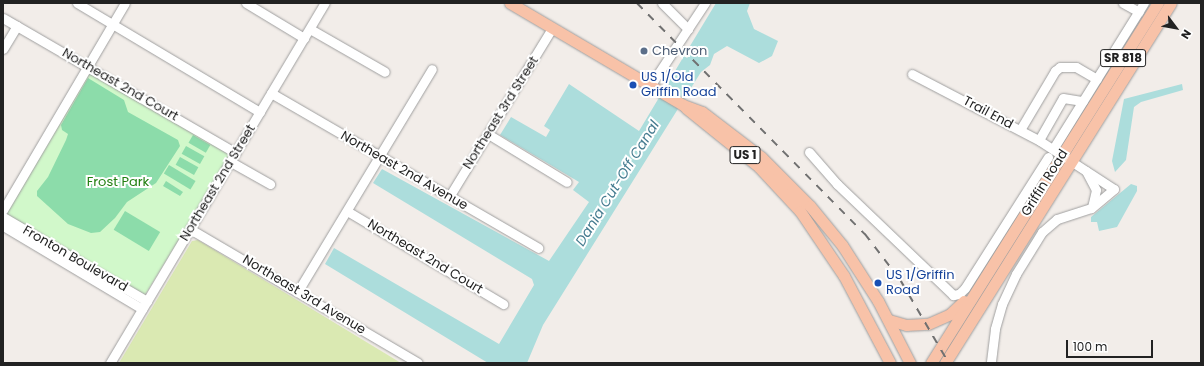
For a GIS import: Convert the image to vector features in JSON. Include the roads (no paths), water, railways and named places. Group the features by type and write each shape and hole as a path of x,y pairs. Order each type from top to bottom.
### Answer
{"main road":[{"name":"Griffin Road","path":"931,363 984,281 1058,152 1158,3"},
{"name":"Griffin Road","path":"946,362 1172,3"},
{"name":"US 1","path":"515,4 552,28 683,105 759,167 842,245 889,320 910,363"},
{"name":"US 1","path":"805,209 847,282 890,363"},
{"path":"889,320 912,325 937,321 955,310 984,281"}],"street":[{"path":"77,3 260,112"},
{"path":"3,210 125,3"},
{"path":"246,3 304,38"},
{"name":"Northeast 2nd Street","path":"110,363 325,3"},
{"path":"662,3 688,29"},
{"path":"654,89 688,29 705,3"},
{"path":"1123,3 1139,12"},
{"path":"1058,152 1083,101 1144,3"},
{"name":"Northeast 2nd Court","path":"3,18 236,153"},
{"path":"3,49 17,26"},
{"name":"Northeast 3rd Street","path":"449,197 552,28"},
{"path":"310,29 385,72"},
{"path":"1020,130 1055,71 1060,67 1076,67 1096,79"},
{"path":"298,291 432,69"},
{"name":"Trail End","path":"912,74 1039,140 1114,189 1091,208"},
{"name":"Northeast 2nd Avenue","path":"271,93 538,248"},
{"path":"1039,140 1063,98 1083,101"},
{"path":"488,134 567,182"},
{"path":"810,152 838,184 922,263 946,291 955,294 965,288 1048,157"},
{"path":"231,162 270,184"},
{"path":"991,363 994,335 1002,304 1016,274 1038,238 1057,219 1091,208 1096,196 1096,187 1084,168"},
{"name":"Northeast 2nd Court","path":"346,211 503,304"},
{"name":"Fronton Boulevard","path":"3,217 144,305"},
{"name":"Fronton Boulevard","path":"3,226 144,305"},
{"name":"Northeast 3rd Avenue","path":"190,229 298,291 418,363"}],"water":[{"name":"Dania Cut-Off Canal","path":"716,3 750,3 747,11 754,29 778,41 772,56 759,63 727,46 714,54 710,65 701,72 543,325 527,363 488,363 325,264 334,248 499,344 534,285 532,279 373,183 382,169 549,261 589,202 573,190 579,182 500,135 511,117 546,137 550,130 544,126 569,84 639,131 684,56 687,58 694,51 690,46"},
{"path":"1182,84 1183,90 1141,102 1134,107 1126,160 1115,172 1112,161 1124,99"},
{"path":"1131,184 1137,186 1137,191 1117,227 1099,231 1097,222 1091,222 1091,217"}],"railway":[{"path":"637,3 865,234 901,281 949,363"}],"place":[{"name":"Chevron","path":"644,51"},
{"name":"US 1/Old Griffin Road","path":"633,85"},
{"name":"US 1/Griffin Road","path":"878,283"}],"park label":[{"name":"Frost Park","path":"118,182"}]}
